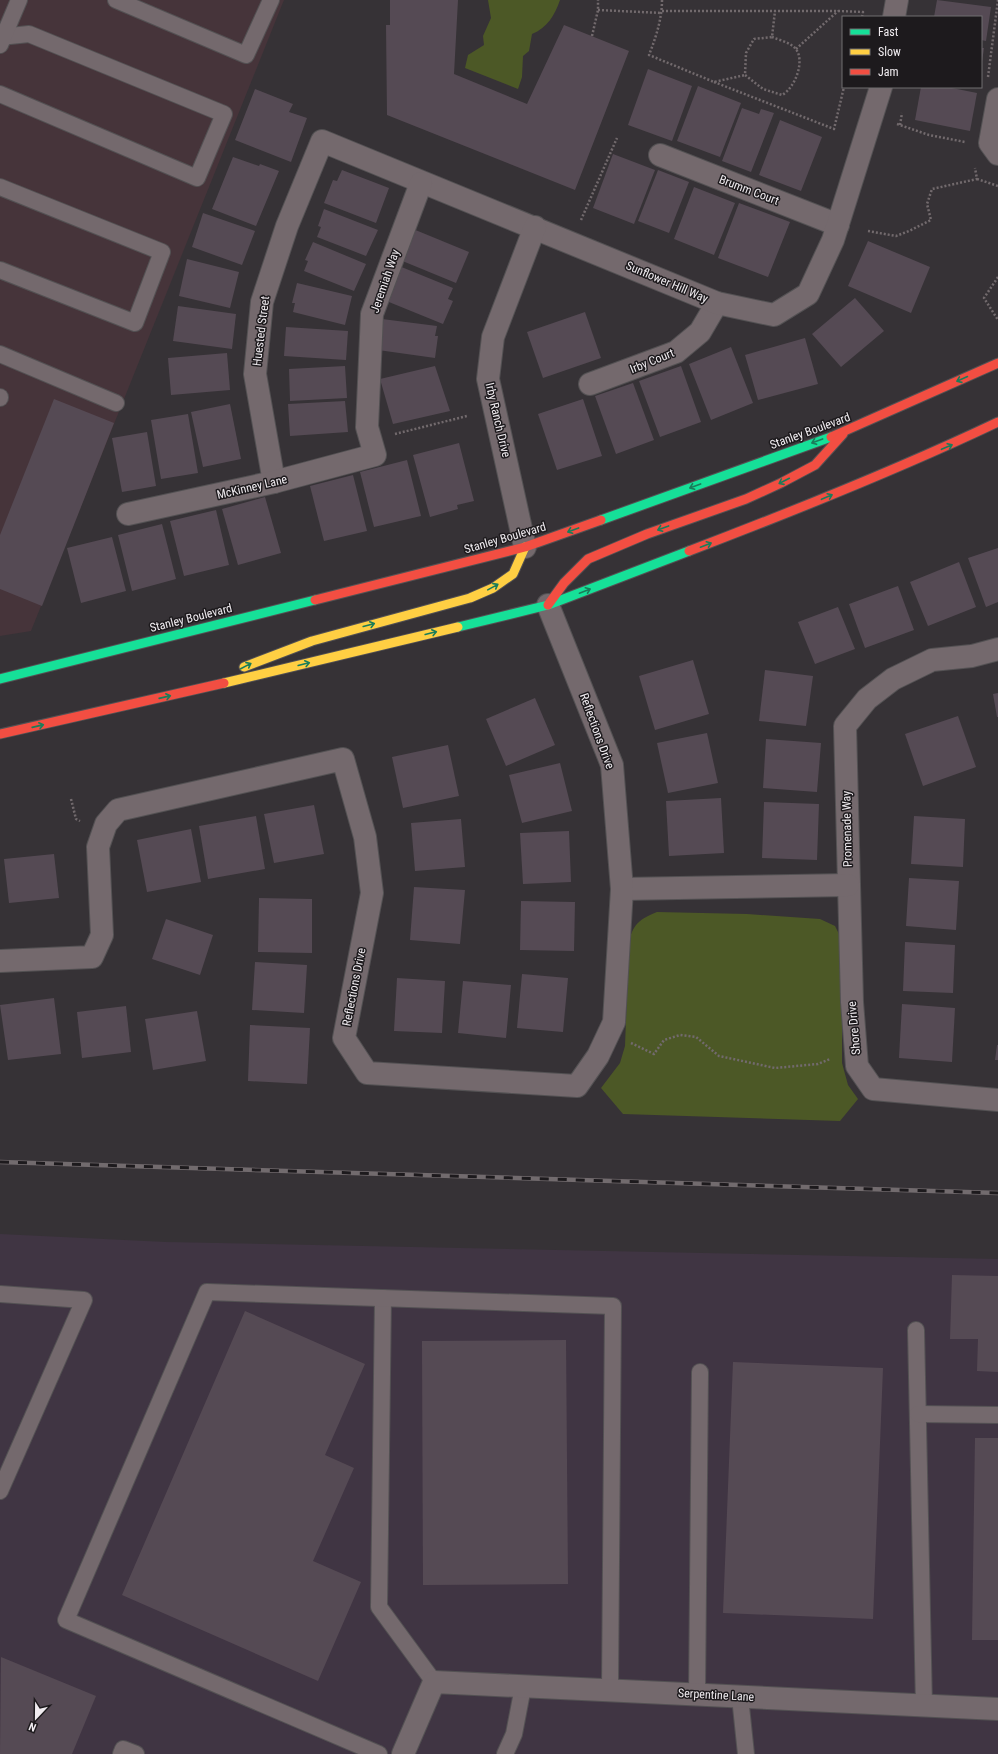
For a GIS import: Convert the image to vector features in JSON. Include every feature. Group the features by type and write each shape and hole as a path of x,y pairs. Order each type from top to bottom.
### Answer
{"main road":[{"name":"Stanley Boulevard","path":"0,678 526,547 847,431 998,363"},
{"path":"0,734 212,686 548,605 789,513 952,444 998,422"},
{"path":"548,605 564,583 588,559 647,534 746,499 781,483 815,465 847,431"},
{"path":"212,686 248,664 312,641 470,598 493,588 513,574 526,547"}],"street":[{"path":"894,16 897,0"},
{"name":"Sunflower Hill Way","path":"325,135 421,183 572,242 717,303 774,315 808,294 833,240 881,88"},
{"path":"998,99 990,143 998,154"},
{"name":"Huested Street","path":"274,482 255,374 262,302 287,226 325,135"},
{"name":"Brumm Court","path":"660,155 838,225"},
{"name":"Jeremiah Way","path":"373,448 367,427 372,314 421,183"},
{"name":"Irby Ranch Drive","path":"526,547 488,379 493,337 534,227"},
{"name":"Irby Court","path":"590,384 676,352 700,332 717,303"},
{"name":"McKinney Lane","path":"128,514 274,482 373,448"},
{"name":"Reflections Drive","path":"0,961 92,957 102,935 98,847 106,824 118,810 343,760 365,836 372,893 344,1038 367,1073 578,1086 598,1056 614,1022 622,889 612,765 548,605"},
{"name":"Promenade Way","path":"622,889 848,885 845,726 867,699 893,679 932,660 972,656 998,649"},
{"name":"Shore Drive","path":"848,885 855,1050 857,1066 873,1089 998,1100"},
{"path":"403,1754 434,1682"},
{"name":"Serpentine Lane","path":"434,1682 998,1709"}],"lane":[{"path":"1,40 19,0"},
{"path":"116,0 246,55 271,0"},
{"path":"0,94 197,178 224,114 29,34 1,40"},
{"path":"0,187 162,252 135,323 0,270"},
{"path":"0,354 116,403"},
{"path":"379,1754 66,1620 207,1292 613,1306 610,1691"},
{"path":"0,1294 84,1300 0,1491"},
{"path":"383,1298 379,1607 434,1682"},
{"path":"916,1330 924,1706"},
{"path":"697,1695 700,1372"},
{"path":"918,1414 998,1415"},
{"path":"505,1754 514,1734 523,1687"},
{"path":"740,1697 746,1754"},
{"path":"121,1754 123,1749 136,1754"}],"path":[{"path":"592,36 598,10 598,0"},
{"path":"662,0 662,12 649,55 834,129 844,88"},
{"path":"598,10 662,12 839,11 863,12 862,16"},
{"path":"772,37 775,11"},
{"path":"796,49 839,11"},
{"path":"772,37 789,44 796,49 800,62 797,75 788,92 782,95 763,89 745,75 746,53 754,39 772,37"},
{"path":"714,82 745,75"},
{"path":"893,122 928,135"},
{"path":"572,242 617,138"},
{"path":"974,164 977,179"},
{"path":"868,231 896,236 931,220 928,204 932,190 977,179 998,186"},
{"path":"998,277 984,298 998,320"},
{"path":"373,448 467,416"},
{"path":"606,1039 631,1043 654,1054 664,1040 680,1035 696,1036 719,1056 775,1068 818,1064 855,1050"}],"shaded area":[{"path":"0,0 284,0 31,631 0,636"},
{"path":"0,1234 166,1242 998,1259 998,1754 0,1754"}],"green space":[{"path":"488,0 560,0 556,11 546,25 532,34 529,51 523,56 522,77 518,89 465,68 468,55 484,45 483,36 491,18"},
{"path":"657,912 747,914 820,919 835,926 842,940 842,1063 848,1085 858,1099 840,1121 623,1114 601,1088 620,1063 625,1046 629,941 638,922"}],"building":[{"path":"390,0 458,0 454,74 527,104 564,25 629,51 575,190 387,115 386,25 390,25"},
{"path":"937,0 991,7 986,41 982,40 982,16 934,16"},
{"path":"982,48 984,48 982,62"},
{"path":"648,69 692,86 672,141 628,125"},
{"path":"698,86 741,103 720,157 677,141"},
{"path":"921,88 952,88 977,93 970,131 915,120"},
{"path":"255,89 293,104 289,112 307,118 291,162 235,140"},
{"path":"742,108 759,114 761,109 774,113 751,172 722,161"},
{"path":"780,120 822,137 801,191 759,175"},
{"path":"613,154 655,170 634,224 593,208"},
{"path":"233,157 279,171 256,226 212,209"},
{"path":"342,170 389,188 376,223 324,203 333,180 337,181"},
{"path":"658,170 689,182 669,233 638,221"},
{"path":"694,187 735,203 714,255 674,239"},
{"path":"739,203 790,222 768,277 718,258"},
{"path":"324,209 378,230 366,256 317,237 321,227 318,226"},
{"path":"203,213 255,231 242,265 192,247"},
{"path":"413,229 469,252 456,283 400,260"},
{"path":"868,241 930,267 911,313 848,286"},
{"path":"313,242 366,264 354,291 304,271 308,261 305,260"},
{"path":"187,259 239,272 230,308 179,296"},
{"path":"399,266 453,288 448,299 453,301 443,324 384,300"},
{"path":"297,283 352,296 345,325 293,312 295,303 292,303"},
{"path":"855,298 884,331 841,367 812,334"},
{"path":"178,306 236,314 232,349 173,341"},
{"path":"585,312 601,358 543,378 527,332"},
{"path":"382,319 437,326 435,336 438,336 435,358 378,350"},
{"path":"286,327 348,331 346,360 284,356"},
{"path":"805,338 818,384 758,400 745,355"},
{"path":"731,347 753,403 711,420 689,364"},
{"path":"227,353 230,390 171,395 168,358"},
{"path":"345,366 347,398 290,401 289,369"},
{"path":"435,366 450,411 393,424 380,379"},
{"path":"681,366 701,422 660,437 639,381"},
{"path":"633,383 654,440 616,454 595,396"},
{"path":"54,399 114,423 42,606 0,589 0,535"},
{"path":"583,399 602,456 557,470 538,414"},
{"path":"345,401 348,432 290,436 288,404"},
{"path":"230,404 241,459 203,467 191,412"},
{"path":"188,414 198,473 161,479 151,420"},
{"path":"147,432 156,486 122,492 112,438"},
{"path":"459,443 474,501 457,505 458,509 430,517 413,455"},
{"path":"407,460 421,516 374,527 360,472"},
{"path":"353,475 367,531 324,541 310,486"},
{"path":"265,497 281,553 238,565 222,509"},
{"path":"216,510 229,565 184,576 170,521"},
{"path":"162,524 176,579 132,591 118,535"},
{"path":"112,537 126,591 81,603 67,548"},
{"path":"998,548 998,602 986,607 968,558"},
{"path":"959,562 976,607 928,626 910,582"},
{"path":"898,586 914,630 865,648 849,604"},
{"path":"838,607 855,649 815,664 798,622"},
{"path":"693,660 709,714 655,730 639,676"},
{"path":"765,670 813,676 806,726 759,721"},
{"path":"998,693 998,717 997,717 993,694"},
{"path":"535,698 555,745 506,766 486,719"},
{"path":"958,716 976,767 923,786 905,734"},
{"path":"707,733 718,783 668,793 657,743"},
{"path":"766,739 821,743 817,792 763,788"},
{"path":"448,745 459,796 403,808 392,757"},
{"path":"560,763 572,811 522,823 509,775"},
{"path":"721,798 724,853 669,856 666,801"},
{"path":"764,802 819,804 817,860 762,858"},
{"path":"314,805 324,854 274,863 264,814"},
{"path":"256,816 265,869 208,879 199,826"},
{"path":"914,816 965,819 963,867 911,864"},
{"path":"461,819 465,867 415,871 411,823"},
{"path":"191,829 201,882 147,892 137,840"},
{"path":"569,831 571,882 523,884 520,833"},
{"path":"54,854 59,898 9,903 4,859"},
{"path":"909,878 959,881 956,930 906,926"},
{"path":"414,887 465,890 460,944 410,940"},
{"path":"259,898 312,899 312,953 258,952"},
{"path":"521,901 575,902 574,951 520,950"},
{"path":"166,919 213,935 200,975 152,959"},
{"path":"905,942 955,945 953,993 903,991"},
{"path":"255,962 307,965 304,1013 252,1010"},
{"path":"522,974 568,978 563,1032 517,1028"},
{"path":"397,978 445,981 442,1033 394,1031"},
{"path":"463,981 511,985 506,1038 458,1033"},
{"path":"54,998 61,1054 8,1060 0,1005"},
{"path":"902,1004 955,1008 952,1062 899,1058"},
{"path":"126,1006 131,1052 82,1058 77,1012"},
{"path":"197,1011 206,1061 153,1070 145,1019"},
{"path":"250,1025 310,1028 307,1084 248,1081"},
{"path":"997,1045 998,1060 995,1060"},
{"path":"952,1275 998,1276 998,1372 977,1371 978,1339 950,1339"},
{"path":"245,1311 365,1364 325,1455 354,1468 313,1561 361,1582 318,1681 122,1595"},
{"path":"566,1340 568,1584 423,1585 422,1341"},
{"path":"733,1362 883,1368 873,1619 723,1613"},
{"path":"975,1438 998,1438 998,1640 972,1640"},
{"path":"1,1657 96,1696 72,1754 0,1754"}],"railway":[{"path":"0,1162 998,1193"}],"traffic: fast":[{"path":"601,520 831,437"},
{"path":"458,627 548,605 689,551"},
{"path":"0,679 315,600"}],"traffic: slow":[{"path":"244,667 312,641 470,598 493,588 513,574 525,547"},
{"path":"224,683 458,627"}],"traffic: jam":[{"path":"831,437 998,363"},
{"path":"689,551 845,490 998,422"},
{"path":"548,605 564,583 588,559 647,534 746,499 781,483 815,465 843,434"},
{"path":"315,600 525,547 601,520"},
{"path":"0,734 224,683"}]}
